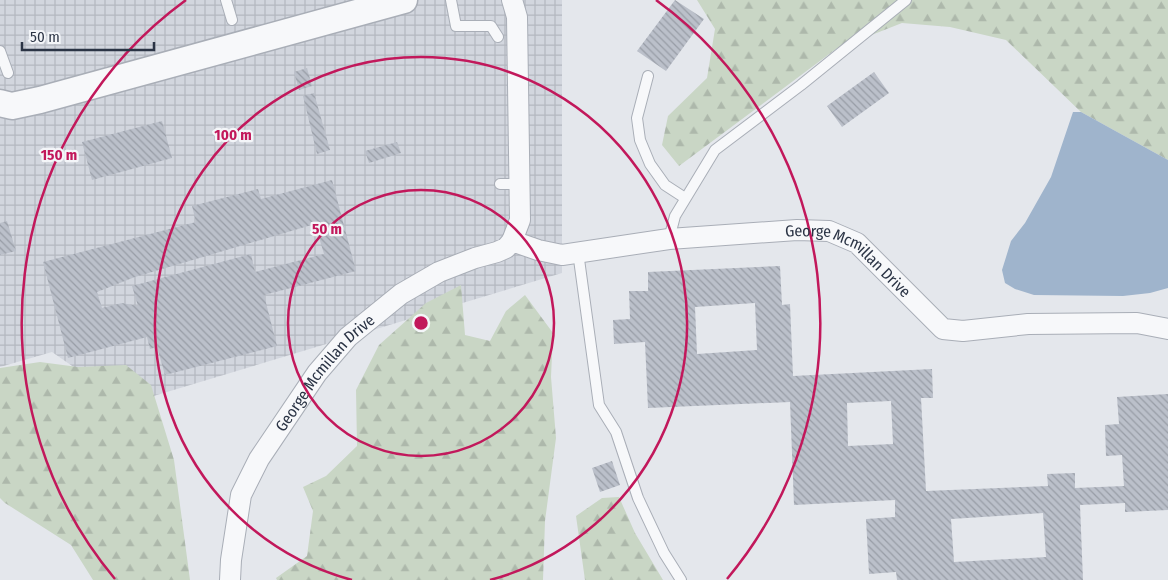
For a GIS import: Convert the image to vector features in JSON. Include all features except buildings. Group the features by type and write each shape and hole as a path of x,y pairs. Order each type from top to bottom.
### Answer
{"street":[{"path":"0,103 12,106 40,100 404,0"},
{"path":"512,0 517,18 510,184 520,220 512,241"},
{"name":"George Mcmillan Drive","path":"230,580 231,560 241,495 258,459 318,373 348,337 401,294 439,272 506,248 512,241 538,250 562,255 669,239 797,230 829,231 857,243 943,329 963,331 1028,324 1138,323 1168,329"}],"lane":[{"path":"226,0 232,20"},
{"path":"451,0 456,26 491,26 498,37"},
{"path":"669,239 675,216 715,150 801,85 906,0"},
{"path":"0,51 8,73"},
{"path":"648,76 637,118 640,140 650,164 665,185 685,198"},
{"path":"578,252 599,405 616,432 642,506 664,553 681,580"}],"shaded area":[{"path":"0,0 562,0 562,273 127,404 52,352 0,367"}],"green space":[{"path":"697,0 1168,0 1168,160 1081,112 1006,40 950,27 902,23 836,49 679,166 662,145 668,116 707,78 715,29"},
{"path":"461,285 465,335 490,341 506,311 525,295 553,333 551,377 556,438 545,521 543,580 277,580 276,578 307,556 313,511 303,487 326,476 357,446 356,390 379,345 426,303"},
{"path":"40,362 78,367 126,365 151,385 174,460 190,580 93,580 71,545 0,498 0,368"},
{"path":"619,497 635,533 663,580 585,580 576,516 602,498"}],"water":[{"path":"1073,112 1081,112 1168,160 1168,288 1150,293 1123,296 1034,295 1015,289 1005,283 1002,270 1011,241 1025,223 1051,177"}]}
